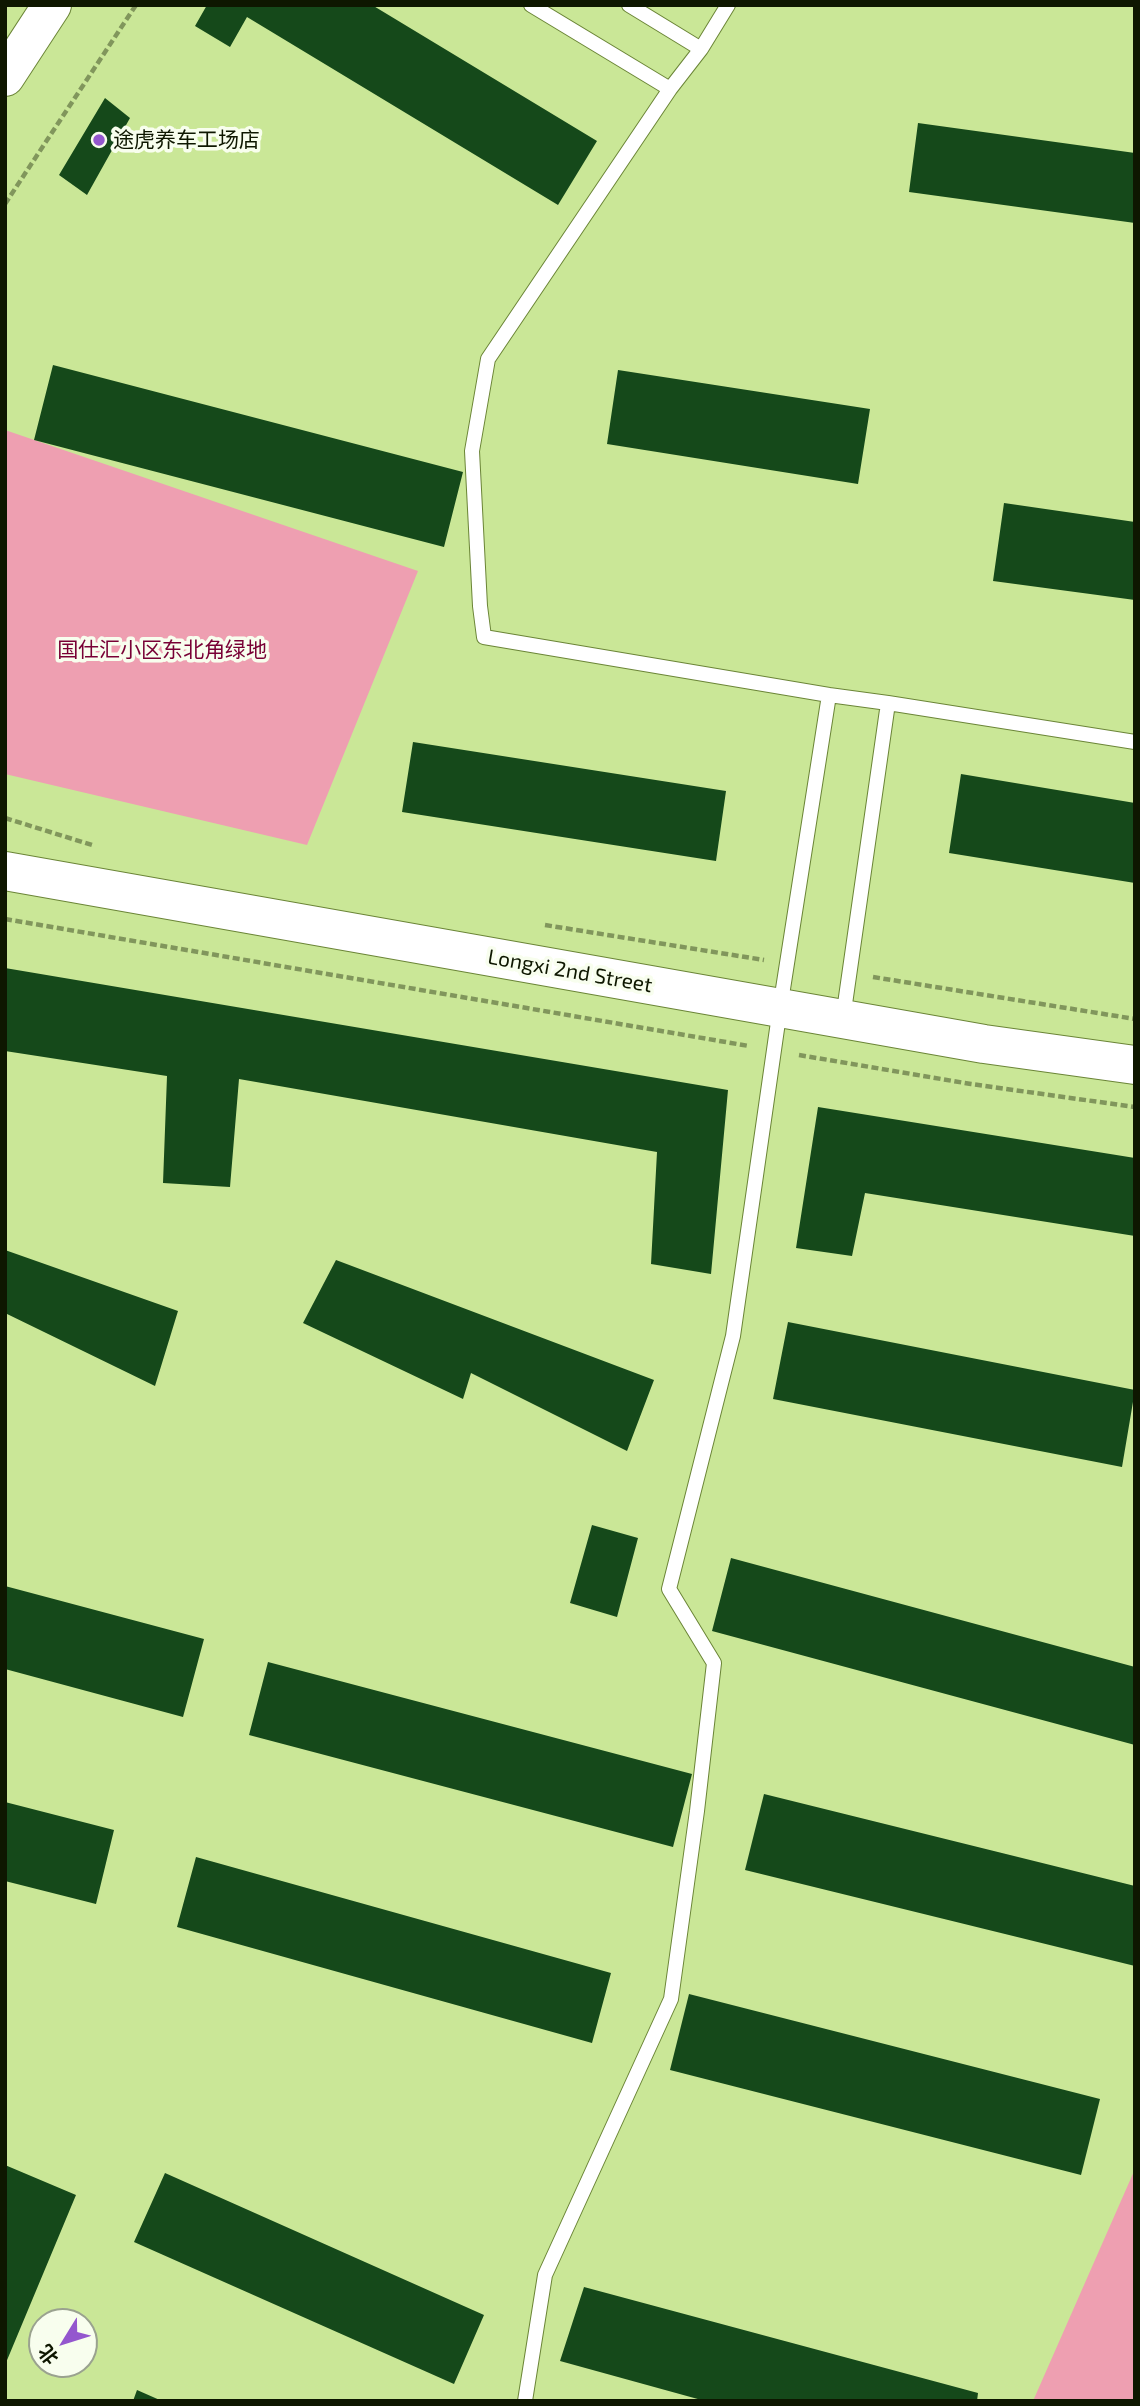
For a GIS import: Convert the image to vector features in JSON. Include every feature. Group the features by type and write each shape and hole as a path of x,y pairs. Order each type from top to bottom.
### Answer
{"street":[{"path":"5,77 52,5"},
{"name":"Longxi 2nd Street","path":"5,870 984,1044 1135,1065"}],"lane":[{"path":"531,5 670,89"},
{"path":"629,5 701,49"},
{"path":"728,5 701,49 670,89 488,359 472,451 484,637 829,695 1135,742"},
{"path":"525,2401 545,2275 671,1999 697,1811 713,1663 669,1589 733,1336 829,695"},
{"path":"843,1019 888,702"}],"path":[{"path":"5,204 136,5"},
{"path":"5,818 104,849"},
{"path":"5,919 971,1084 1135,1107"},
{"path":"539,924 787,964"},
{"path":"849,974 1135,1019"}],"green space":[{"name":"国仕汇小区东北角绿地","path":"5,430 418,571 307,845 5,774"},
{"path":"1135,2169 1135,2401 1033,2401"}],"building":[{"path":"207,5 372,5 597,141 558,205 247,17 230,47 195,26"},
{"name":"途虎养车工场店","path":"105,98 130,118 87,195 59,175"},
{"path":"918,123 1135,153 1135,223 909,192"},
{"path":"53,365 463,472 444,547 34,440"},
{"path":"618,370 870,409 858,484 607,444"},
{"path":"1004,503 1135,522 1135,600 993,581"},
{"path":"413,742 726,791 716,861 402,812"},
{"path":"961,774 1135,803 1135,883 949,853"},
{"path":"5,968 728,1090 711,1274 651,1264 657,1152 239,1079 230,1187 163,1183 167,1076 5,1051"},
{"path":"818,1107 1135,1158 1135,1236 865,1193 852,1256 796,1248"},
{"path":"5,1250 178,1311 155,1386 5,1313"},
{"path":"336,1260 654,1380 627,1451 471,1373 463,1399 303,1323"},
{"path":"788,1322 1135,1390 1122,1467 773,1399"},
{"path":"592,1525 638,1538 617,1617 570,1603"},
{"path":"731,1558 1135,1667 1135,1745 712,1631"},
{"path":"5,1586 204,1639 183,1717 5,1669"},
{"path":"268,1662 692,1774 673,1847 249,1735"},
{"path":"764,1794 1135,1886 1135,1966 745,1870"},
{"path":"5,1802 114,1830 96,1904 5,1881"},
{"path":"196,1857 611,1973 592,2043 177,1927"},
{"path":"689,1994 1100,2099 1081,2175 670,2070"},
{"path":"5,2165 76,2195 5,2365"},
{"path":"165,2173 484,2315 454,2384 134,2242"},
{"path":"584,2287 978,2393 977,2401 705,2401 560,2361"},
{"path":"137,2390 162,2401 133,2401"}],"place":[{"name":"途虎养车工场店","path":"99,140"}]}
